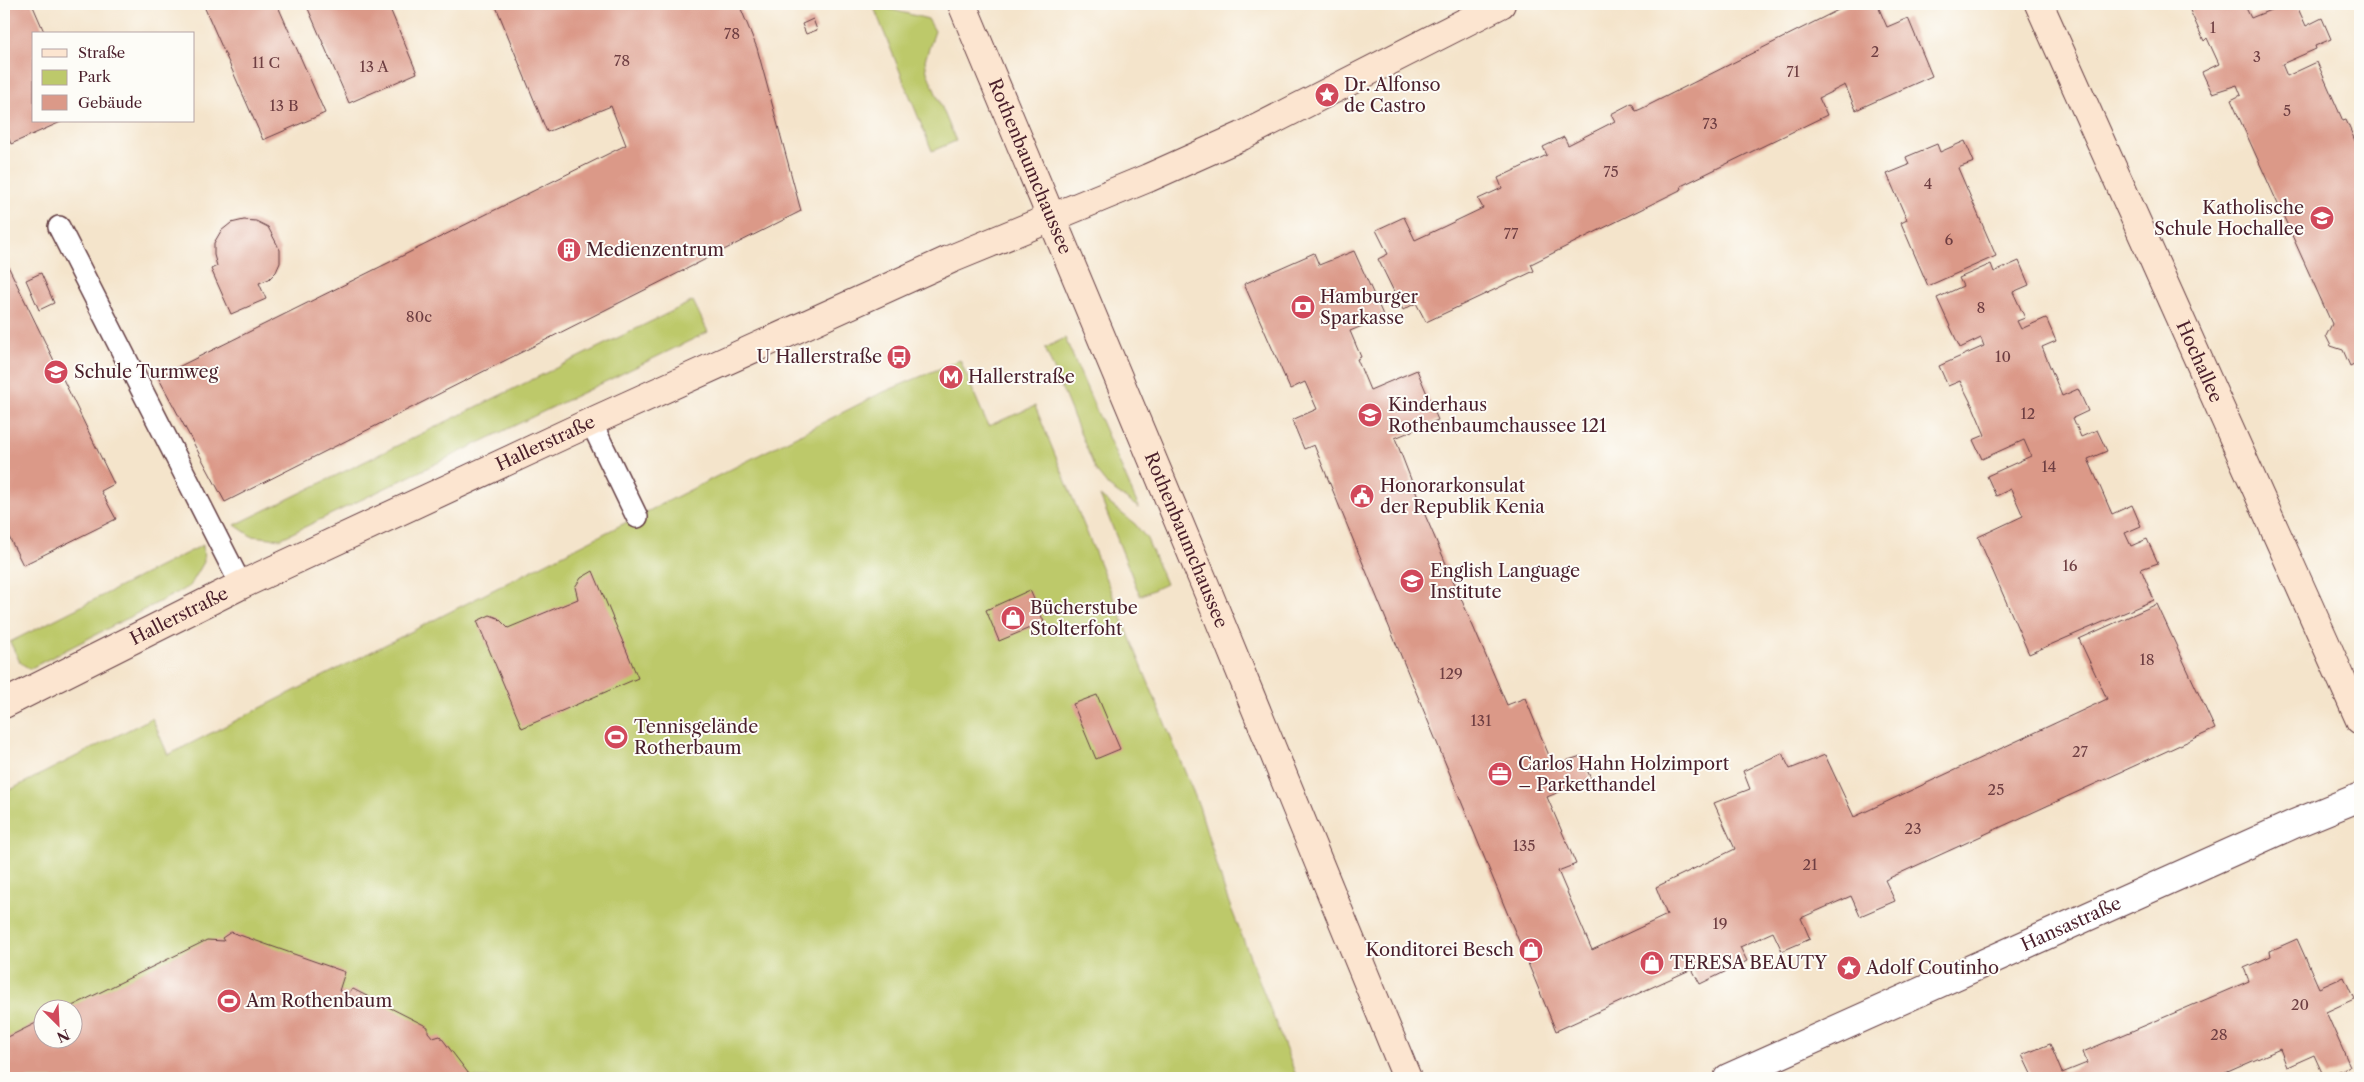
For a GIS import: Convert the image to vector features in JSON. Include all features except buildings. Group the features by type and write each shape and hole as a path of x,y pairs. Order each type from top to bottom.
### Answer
{"street":[{"name":"Rothenbaumchaussee","path":"962,4 1205,585 1407,1078"},
{"name":"Hallerstraße","path":"4,704 241,585 591,422 951,259 1051,219 1242,136 1501,4"},
{"name":"Hochallee","path":"2039,4 2360,720"},
{"name":"Hansastraße","path":"1728,1078 2294,824 2360,797"}],"lane":[{"path":"59,227 241,585"},
{"path":"591,422 637,517"}],"green space":[{"path":"873,5 928,19 935,31 925,60 927,72 956,141 932,151"},
{"path":"693,301 708,332 280,539 251,536 235,525"},
{"path":"1065,338 1139,508 1109,487 1096,471 1045,348"},
{"name":"Tennisgelände Rotherbaum","path":"960,360 988,426 1035,406 1199,806 1226,895 1297,1078 4,1078 4,793 152,718 168,755 879,394"},
{"path":"1100,496 1135,524 1147,539 1166,584 1140,596"},
{"path":"203,545 204,562 190,586 29,669 20,662 10,642"}],"place":[{"name":"Dr. Alfonso de Castro","path":"1327,95"},
{"name":"Katholische Schule Hochallee","path":"2322,218"},
{"name":"Medienzentrum","path":"569,250"},
{"name":"Hamburger Sparkasse","path":"1303,307"},
{"name":"U Hallerstraße","path":"899,357"},
{"name":"Schule Turmweg","path":"56,372"},
{"name":"Hallerstraße","path":"951,377"},
{"name":"Kinderhaus Rothenbaumchaussee 121","path":"1370,415"},
{"name":"Honorarkonsulat der Republik Kenia","path":"1362,496"},
{"name":"English Language Institute","path":"1412,581"},
{"name":"Bücherstube Stolterfoht","path":"1013,618"},
{"name":"Tennisgelände Rotherbaum","path":"616,737"},
{"name":"Carlos Hahn Holzimport – Parketthandel","path":"1500,774"},
{"name":"Konditorei Besch","path":"1531,950"},
{"name":"TERESA BEAUTY","path":"1652,963"},
{"name":"Adolf Coutinho","path":"1849,968"},
{"name":"Am Rothenbaum","path":"229,1001"}]}
